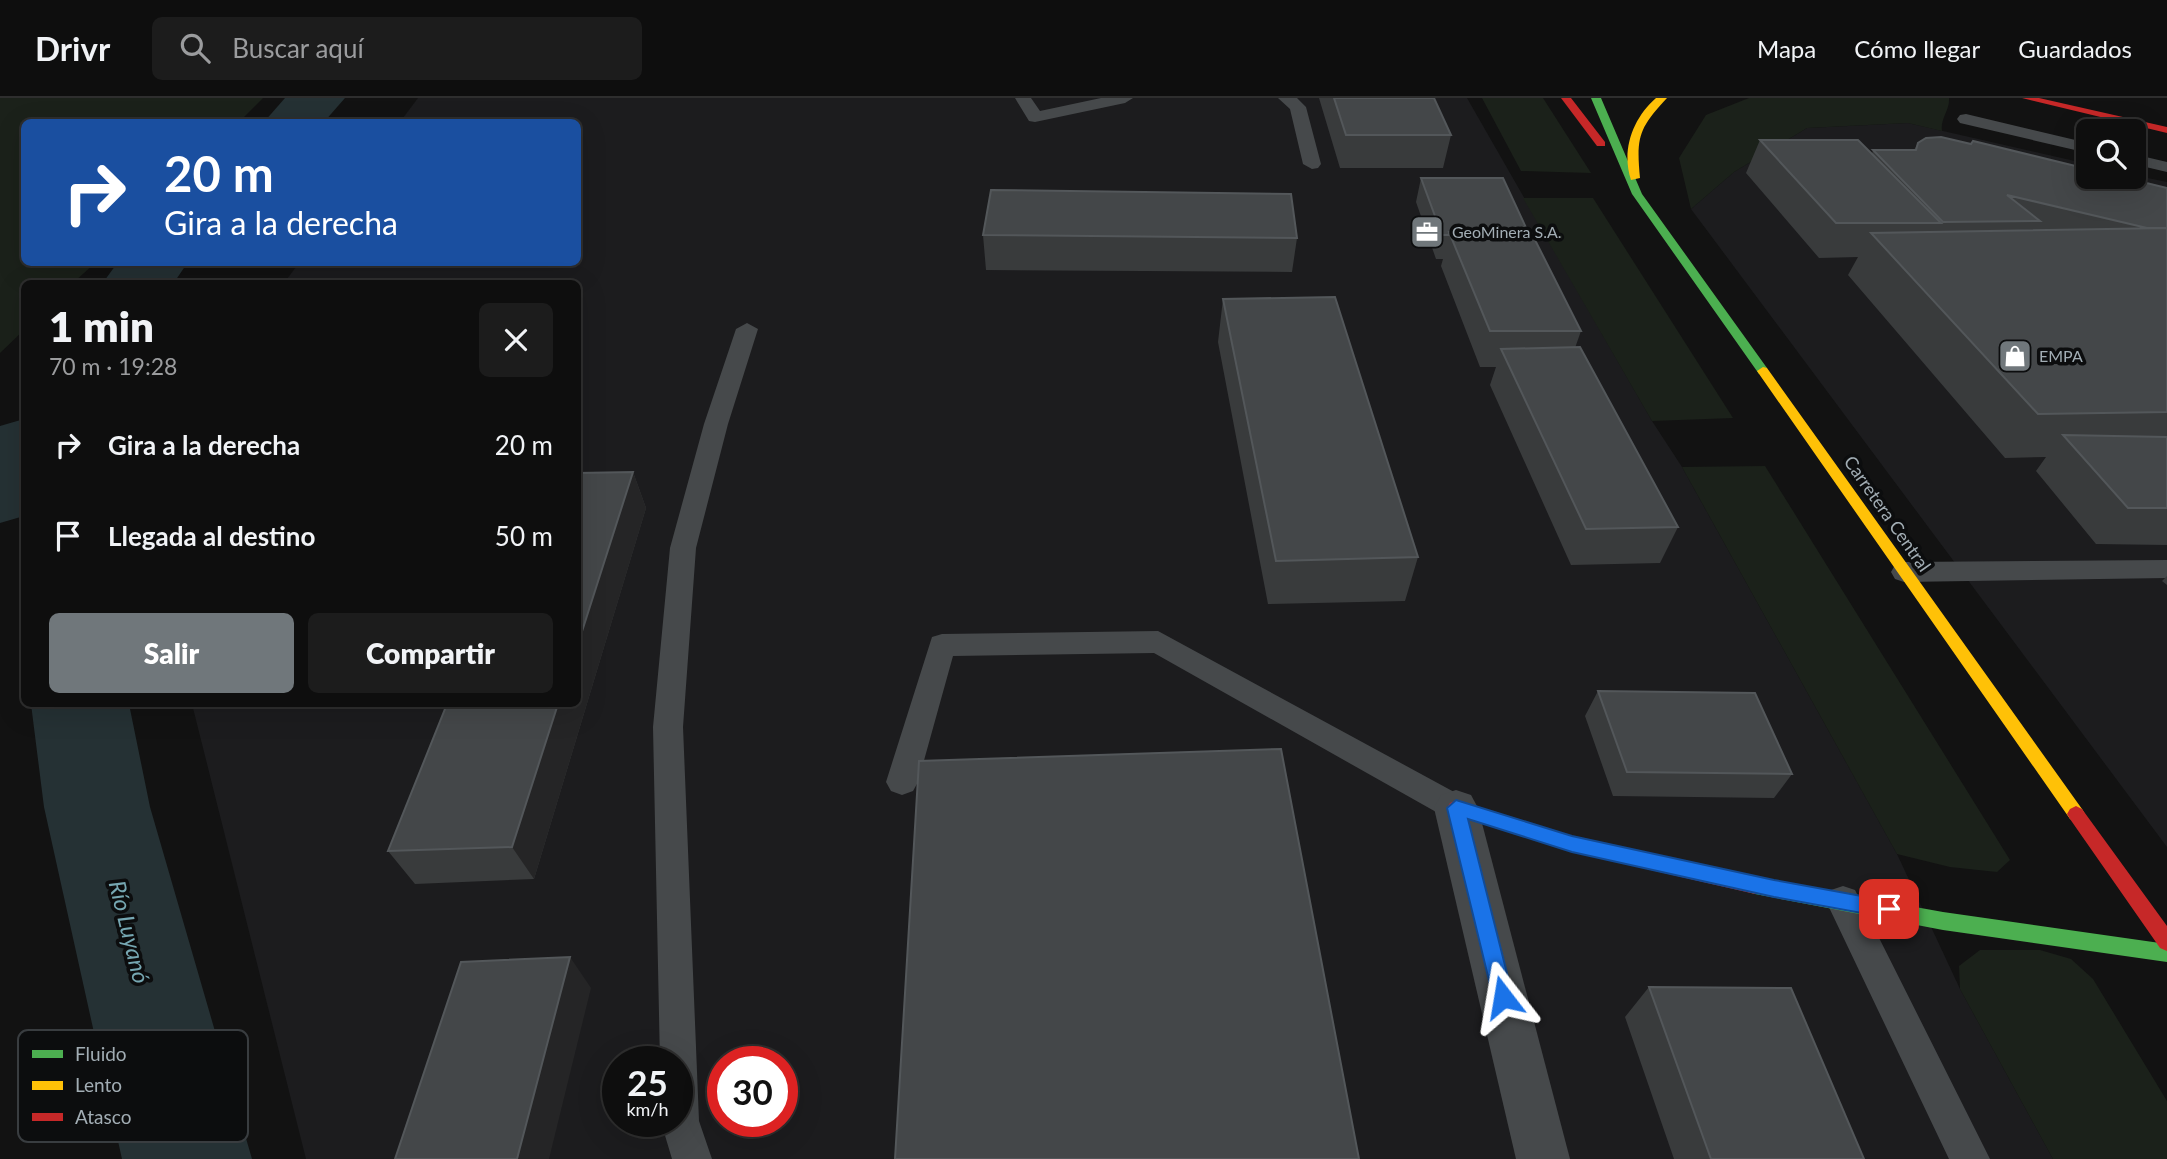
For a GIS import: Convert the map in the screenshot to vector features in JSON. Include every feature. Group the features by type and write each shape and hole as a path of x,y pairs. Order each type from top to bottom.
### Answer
{"main road":[{"path":"1566,98 1637,194"},
{"name":"Carretera Central","path":"1597,98 1637,194 2167,942"},
{"path":"1637,194 1631,141 1647,110 1662,98"},
{"path":"2027,98 2167,130"},
{"path":"1456,808 1572,844 1843,901 2167,953"}],"street":[{"path":"1456,808 1543,1159"}],"lane":[{"path":"1023,98 1035,117 1125,98"},
{"path":"1286,98 1298,107 1311,164"},
{"path":"1966,119 2076,145"},
{"path":"2146,162 2167,167"},
{"path":"692,1159 680,1121 668,727 683,548 716,424 747,328"},
{"path":"1905,572 2167,569"},
{"path":"902,782 942,645 1158,642 1456,808"},
{"path":"1843,901 1970,1159"}],"shaded area":[{"path":"0,98 263,98 242,119 21,119 21,266 92,266 76,280 21,280 21,333 0,353"},
{"path":"418,98 1467,98 1652,421 1682,467 1897,854 1960,989 2053,1159 306,1159 193,707 581,707 581,280 286,280 297,266 581,266 581,119 402,119"},
{"path":"1482,98 1543,98 1591,173 1521,171"},
{"path":"1749,98 1949,98 1942,131 1908,123 1807,128 1734,172 1691,209 1679,158 1706,115"},
{"path":"1908,123 2076,161 2076,189 2146,189 2146,178 2167,182 2167,847 1691,209 1734,172 1807,128"},
{"path":"1523,198 1593,198 1733,418 1652,421"},
{"path":"1765,466 2010,860 1997,872 1950,867 1897,854 1682,467"},
{"path":"1980,950 2040,950 2071,959 2093,979 2167,1101 2167,1159 2053,1159 1960,989 1959,966"}],"building":[{"path":"1334,98 1434,98 1451,135 1346,135"},
{"path":"1941,137 1971,144 1973,141 2076,166 2076,189 2146,189 2146,183 2167,188 2167,228 2147,228 2007,195 2040,221 1943,222 1873,150 1916,150 1918,143 1926,138"},
{"path":"1760,140 1858,140 1941,223 1836,223"},
{"path":"1421,178 1503,178 1528,232 1449,232 1449,235 1442,235"},
{"path":"991,190 1291,194 1297,238 983,235"},
{"path":"2167,228 2167,412 2038,414 1871,233"},
{"path":"1449,232 1531,232 1581,331 1490,331"},
{"path":"1335,297 1418,557 1276,561 1223,299"},
{"path":"1580,347 1678,527 1586,529 1501,349"},
{"path":"2063,435 2167,437 2167,508 2128,508"},
{"path":"633,472 581,635 581,473"},
{"path":"1598,691 1755,693 1792,774 1627,772"},
{"path":"446,707 557,707 512,847 388,851"},
{"path":"1281,749 1359,1159 895,1159 919,761"},
{"path":"570,957 517,1159 395,1159 461,962"},
{"path":"1649,987 1791,988 1864,1159 1711,1159"}],"waterway":[{"name":"Río Luyanó","path":"295,119 317,98"},
{"name":"Río Luyanó","path":"139,280 152,266"},
{"name":"Río Luyanó","path":"0,495 10,468 21,450"},
{"name":"Río Luyanó","path":"80,707 97,807 154,1030"},
{"name":"Río Luyanó","path":"183,1142 187,1159"}],"traffic: fast":[{"path":"1596,98 1637,194 1763,371"},
{"path":"1755,886 1943,921 2167,953"}],"traffic: slow":[{"path":"1635,178 1633,154 1636,134 1645,115 1662,98"},
{"path":"1763,371 2076,814"}],"traffic: jam":[{"path":"1566,98 1601,144"},
{"path":"2027,98 2167,130"},
{"path":"1456,808 1573,844 1755,886"},
{"path":"2076,814 2167,942"}],"place":[{"name":"GeoMinera S.A.","path":"1427,232"},
{"name":"EMPA","path":"2015,356"}],"route":[{"path":"1503,997 1456,808 1572,844 1774,888 1889,909"}]}
